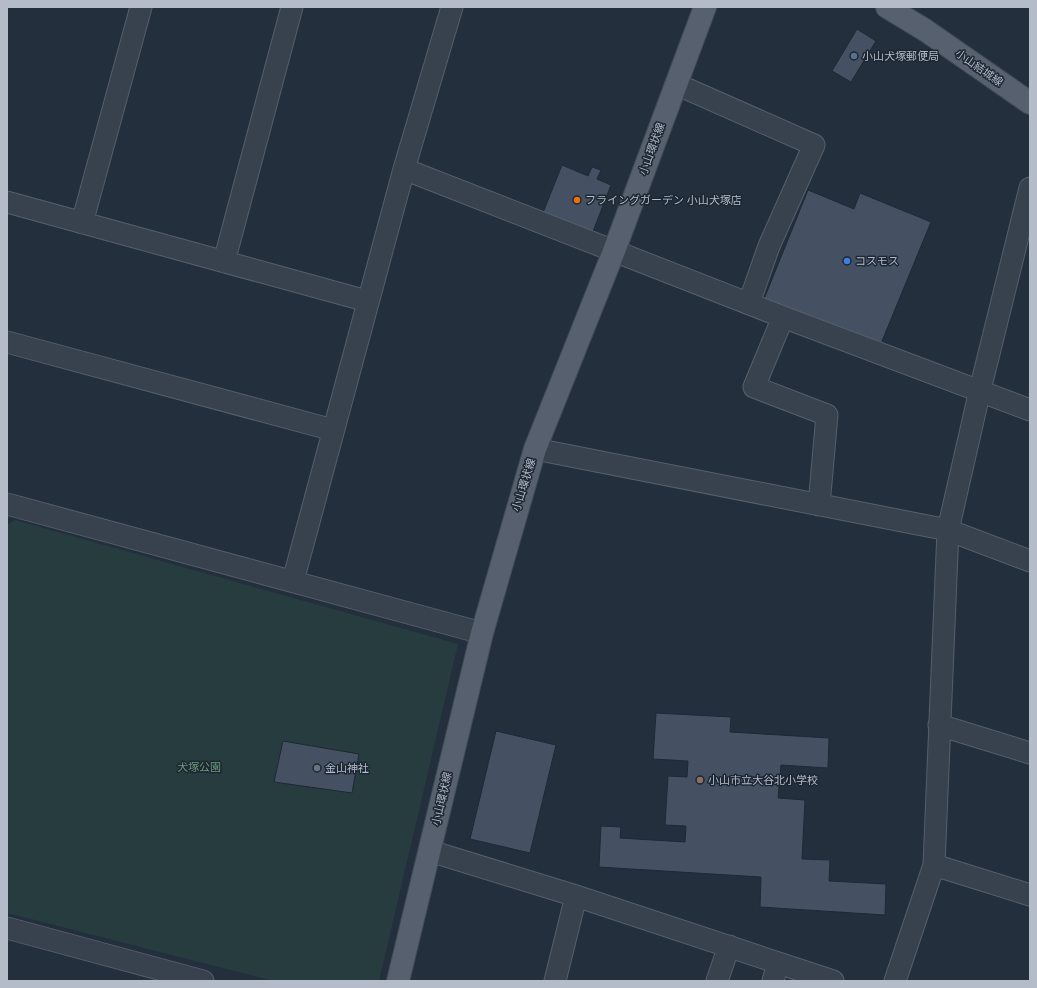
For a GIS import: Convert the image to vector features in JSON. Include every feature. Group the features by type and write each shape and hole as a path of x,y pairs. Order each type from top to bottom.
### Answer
{"main road":[{"name":"小山環状線","path":"398,981 482,633 535,449 614,251 705,7"},
{"name":"小山結城線","path":"887,7 925,30 1030,103"}],"street":[{"path":"82,223 141,7"},
{"path":"224,262 292,7"},
{"path":"292,581 367,301 452,7"},
{"path":"676,84 814,145 769,246 749,303"},
{"path":"404,169 783,317 1030,410"},
{"path":"895,981 934,865 948,530 980,390 1030,188"},
{"path":"7,202 367,301"},
{"path":"783,317 754,387 827,416 819,505"},
{"path":"7,342 333,430"},
{"path":"535,449 948,530 1030,561"},
{"path":"7,504 482,633"},
{"path":"939,725 1030,753"},
{"path":"430,851 576,896 729,946 776,972 832,981"},
{"path":"934,865 1030,895"},
{"path":"555,981 576,896"},
{"path":"7,928 199,980"},
{"path":"717,981 729,946"}],"green space":[{"name":"犬塚公園","path":"15,520 458,644 379,981 274,981 7,913 7,525"}],"building":[{"name":"小山犬塚郵便局","path":"857,29 876,41 851,82 832,71"},
{"name":"フライングガーデン 小山犬塚店","path":"562,165 588,176 592,167 601,170 597,179 611,185 592,234 542,215"},
{"name":"コスモス","path":"808,190 854,209 860,193 931,222 880,346 764,299"},
{"path":"656,713 731,717 730,732 829,738 828,768 781,765 778,798 805,800 802,859 830,860 829,881 886,884 885,915 760,907 761,877 599,867 601,826 621,827 620,838 685,842 686,826 665,825 668,776 687,777 688,761 653,759"},
{"path":"496,731 556,745 530,853 470,839"},
{"name":"金山神社","path":"283,741 359,754 352,793 274,782"}],"place":[{"name":"小山犬塚郵便局","path":"854,56"},
{"name":"フライングガーデン 小山犬塚店","path":"577,200"},
{"name":"コスモス","path":"847,261"},
{"name":"金山神社","path":"317,768"},
{"name":"小山市立大谷北小学校","path":"700,780"}]}
